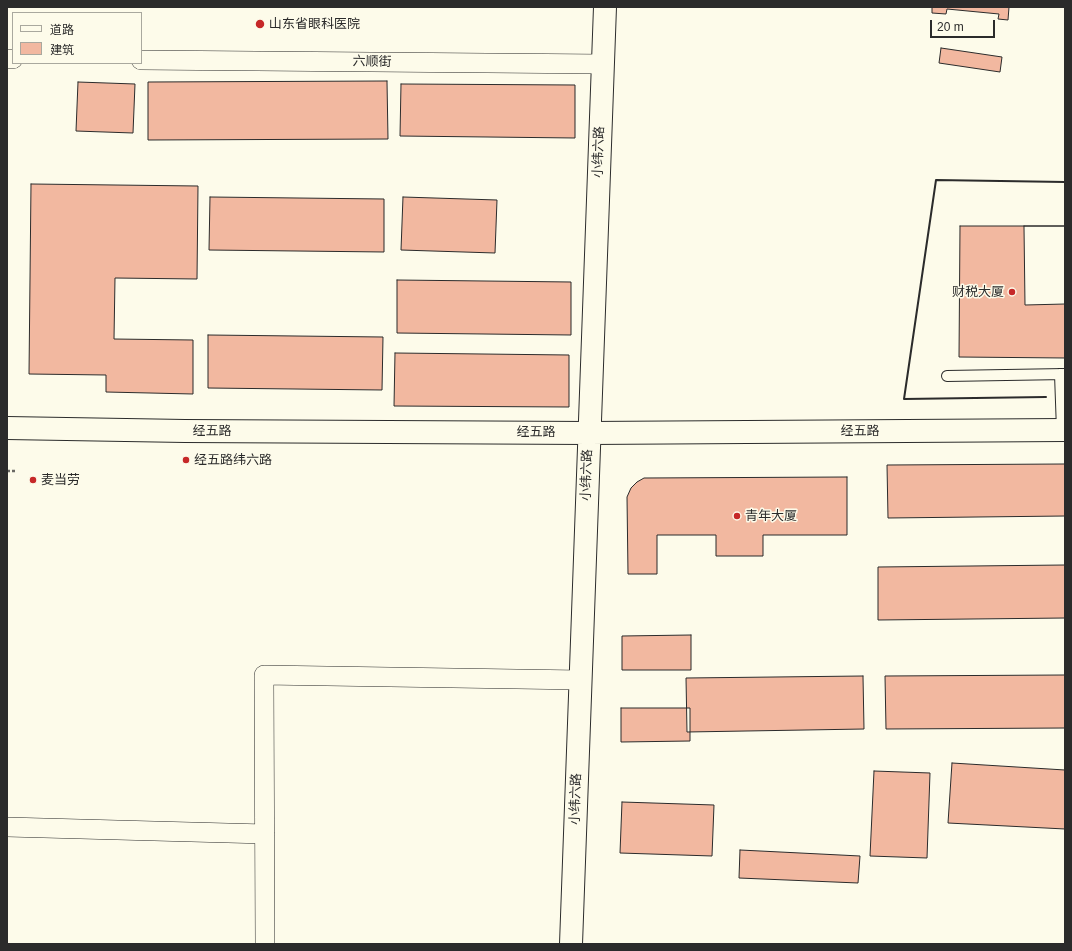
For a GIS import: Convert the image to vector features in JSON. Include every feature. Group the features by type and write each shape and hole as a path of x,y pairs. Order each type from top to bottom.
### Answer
{"street":[{"name":"小纬六路","path":"571,944 605,7"},
{"name":"六顺街","path":"142,60 603,64"},
{"name":"经五路","path":"7,428 193,431 589,433 1063,430"},
{"path":"265,944 264,675 580,680"},
{"path":"7,827 265,834"}],"lane":[{"path":"947,376 1063,374 1063,430"}],"path":[{"path":"7,471 16,471"}],"building":[{"path":"932,7 1009,7 1008,20 998,19 999,14 947,9 946,14 932,13"},
{"path":"941,48 1002,57 1000,72 939,63"},
{"path":"387,81 388,139 148,140 148,82"},
{"path":"78,82 135,84 133,133 76,131"},
{"path":"401,84 575,85 575,138 400,136"},
{"path":"31,184 198,186 197,279 115,278 114,339 193,340 193,394 106,392 106,375 29,374"},
{"path":"210,197 384,199 384,252 209,250"},
{"path":"403,197 497,200 495,253 401,250"},
{"name":"财税大厦","path":"960,226 1065,226 1065,358 959,357"},
{"path":"1024,226 1065,226 1065,304 1025,305"},
{"path":"397,280 571,282 571,335 397,333"},
{"path":"208,335 383,337 382,390 208,388"},
{"path":"395,353 569,355 569,407 394,406"},
{"path":"1065,464 1065,516 888,518 887,465"},
{"name":"青年大厦","path":"847,477 847,535 763,535 763,556 716,556 716,535 657,535 657,574 628,574 627,497 631,488 644,478"},
{"path":"1065,565 1065,618 878,620 878,567"},
{"path":"691,635 691,670 622,670 622,636"},
{"path":"1065,675 1065,728 886,729 885,676"},
{"path":"863,676 864,729 687,732 686,678"},
{"path":"621,708 690,708 690,741 621,742"},
{"path":"952,763 1065,770 1065,829 948,823"},
{"path":"874,771 930,773 927,858 870,856"},
{"path":"622,802 714,805 712,856 620,853"},
{"path":"740,850 860,856 858,883 739,878"}],"wall":[{"path":"1046,397 904,399 936,180 1065,182"}],"place":[{"name":"山东省眼科医院","path":"260,24"},
{"name":"财税大厦","path":"1012,292"},
{"name":"经五路纬六路","path":"186,460"},
{"name":"麦当劳","path":"33,480"},
{"name":"青年大厦","path":"737,516"}]}
